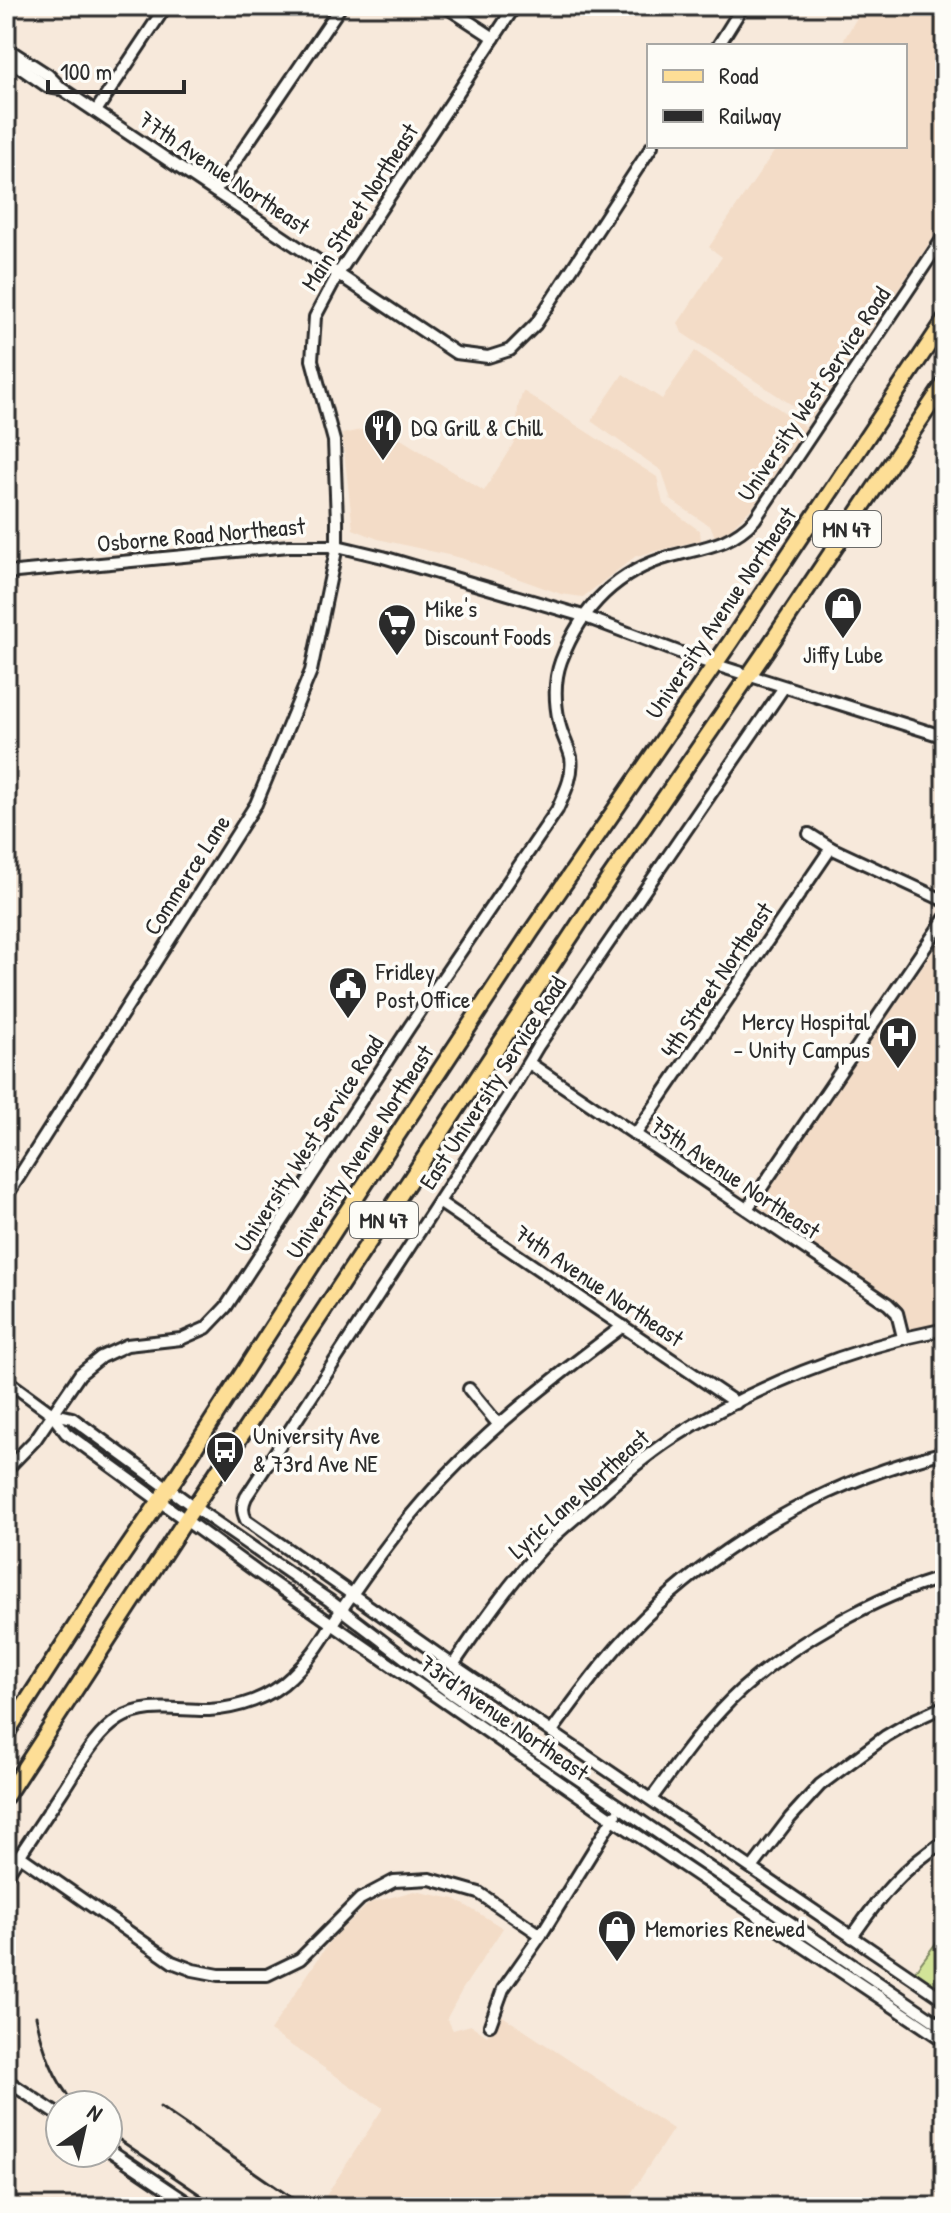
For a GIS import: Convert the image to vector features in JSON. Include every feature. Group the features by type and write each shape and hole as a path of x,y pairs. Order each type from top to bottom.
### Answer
{"main road":[{"name":"University Avenue Northeast","path":"6,1734 515,957 945,320"},
{"name":"MN 47","path":"6,1796 608,880 945,383"}],"street":[{"path":"96,111 166,6"},
{"path":"215,191 341,6"},
{"path":"445,6 494,38"},
{"name":"Main Street Northeast","path":"337,546 334,441 312,360 315,317 338,274 515,6"},
{"path":"719,44 743,6"},
{"name":"77th Avenue Northeast","path":"6,48 48,75 62,89 456,353 488,357 510,350 536,324 651,148"},
{"name":"77th Avenue Northeast","path":"6,58 48,87 62,89"},
{"name":"University West Service Road","path":"6,1470 35,1440 80,1374 101,1357 127,1345 181,1339 206,1328 226,1307 410,1026 557,810 569,784 571,759 559,722 555,682 583,616 630,572 653,561 728,541 744,531 945,235"},
{"name":"Osborne Road Northeast","path":"6,573 289,546 337,546 392,559 583,616 714,664 945,737"},
{"name":"Commerce Lane","path":"6,1197 256,804 311,671 337,546"},
{"name":"East University Service Road","path":"242,1506 538,1046 784,687"},
{"path":"809,834 831,848 945,901"},
{"name":"4th Street Northeast","path":"635,1135 831,848"},
{"path":"747,1209 945,918"},
{"name":"75th Avenue Northeast","path":"529,1063 888,1304 901,1320 903,1337"},
{"name":"74th Avenue Northeast","path":"439,1202 736,1403"},
{"path":"6,1876 93,1744 118,1720 139,1711 167,1708 210,1710 244,1704 269,1694 290,1679 319,1647 397,1532 464,1455 542,1387 623,1326"},
{"name":"Lyric Lane Northeast","path":"453,1665 496,1602 544,1547 630,1470 669,1441 736,1403 814,1368 903,1337 945,1329"},
{"name":"73rd Avenue Northeast","path":"6,1380 51,1413 72,1418 164,1494 332,1624 613,1819 945,2041"},
{"path":"469,1389 498,1424"},
{"path":"552,1731 622,1641 657,1606 733,1546 778,1516 818,1496 945,1452"},
{"name":"73rd Avenue Northeast","path":"242,1506 246,1520 945,2000"},
{"name":"73rd Avenue Northeast","path":"190,1514 342,1610 452,1694 945,2028"},
{"path":"651,1799 692,1743 740,1691 774,1663 833,1625 945,1577"},
{"path":"752,1868 820,1785 886,1736 945,1706"},
{"path":"490,2025 503,1989 541,1935 621,1807"},
{"path":"852,1937 897,1878 945,1841"},
{"path":"20,1856 172,1962 219,1975 267,1975 300,1959 360,1899 394,1881 430,1879 479,1893 541,1935"},
{"path":"6,2080 44,2105"},
{"path":"124,2160 194,2207"}],"shaded area":[{"path":"864,6 924,6 945,21 945,220 812,418 682,333 678,323 722,257 709,247 777,148 907,148 907,44 841,44"},
{"path":"695,351 807,428 751,509 729,530 715,537 711,527 671,500 662,471 591,421 623,374 662,399"},
{"path":"523,391 657,477 663,504 700,531 701,540 636,556 583,597 561,594 461,558 378,539 353,529 342,434 380,426 484,491 516,439 518,407"},
{"name":"Mercy Hospital - Unity Campus","path":"945,934 945,1325 910,1329 904,1308 756,1205"},
{"path":"414,1891 455,1899 503,1928 447,2018 453,2030 471,2025 487,2036 501,2015 673,2129 622,2207 320,2205 383,2108 270,2031 332,1938 370,1903"}],"green space":[{"path":"945,1931 945,1992 915,1971"}],"railway":[{"path":"6,10 7,6"},
{"path":"36,2016 50,2063 64,2089"},
{"path":"160,2107 305,2207"},
{"path":"124,2143 218,2207"}],"place":[{"name":"DQ Grill & Chill","path":"383,462"},
{"name":"Jiffy Lube","path":"843,640"},
{"name":"Mike's Discount Foods","path":"397,657"},
{"name":"Fridley Post Office","path":"348,1020"},
{"name":"Mercy Hospital - Unity Campus","path":"898,1070"},
{"name":"University Ave & 73rd Ave NE","path":"225,1484"},
{"name":"Memories Renewed","path":"617,1963"}]}
